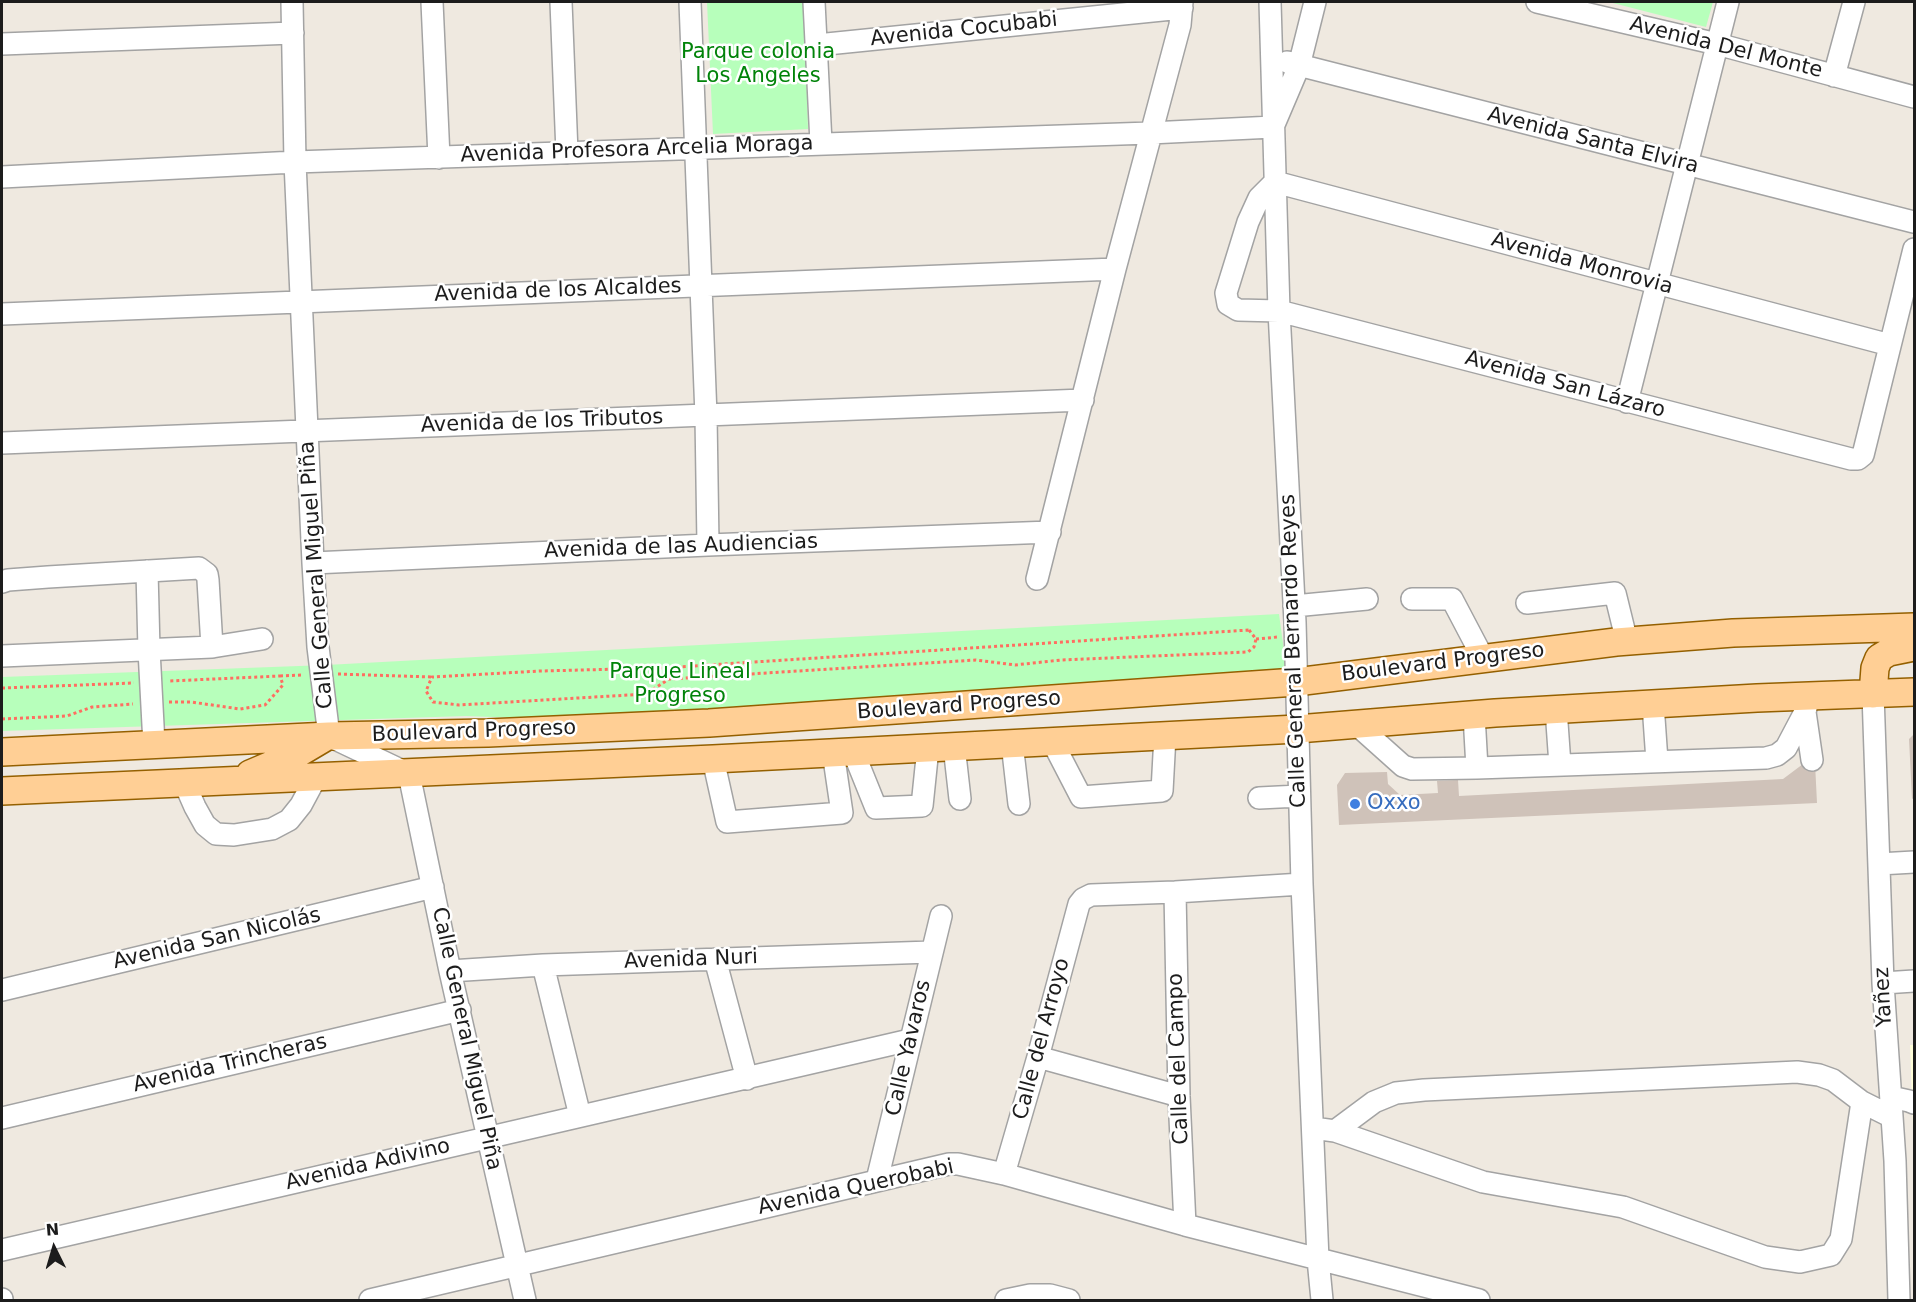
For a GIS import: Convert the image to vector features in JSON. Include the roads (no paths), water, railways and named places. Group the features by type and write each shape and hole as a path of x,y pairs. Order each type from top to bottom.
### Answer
{"main road":[{"name":"Boulevard Progreso","path":"2,752 329,735 488,733 709,723 1296,682 1483,658 1733,633 1914,627"},
{"path":"1873,694 1875,668 1879,658 1889,652 1914,647"},
{"name":"Boulevard Progreso","path":"2,791 409,774 1165,736 1653,704 1807,704 1873,694 1914,692"},
{"path":"409,774 445,750 488,733"},
{"path":"235,780 297,754 329,735"}],"street":[{"name":"Calle General Miguel Piña","path":"292,2 295,162 313,563 318,647 329,735 409,774 450,971 525,1300"},
{"path":"432,2 439,158"},
{"path":"561,2 567,153"},
{"path":"690,2 706,416 708,544"},
{"path":"814,2 821,143"},
{"name":"Calle General Bernardo Reyes","path":"1270,2 1279,311 1294,606 1302,884 1318,1259 1322,1300"},
{"path":"1273,127 1299,66 1315,2"},
{"name":"Avenida Del Monte","path":"1537,2 1717,44 1914,97"},
{"path":"1627,402 1728,2"},
{"path":"1834,76 1854,2"},
{"path":"1037,579 1150,133 1180,25 1182,4"},
{"name":"Avenida Cocubabi","path":"817,45 1182,4"},
{"path":"2,44 293,33"},
{"name":"Avenida Santa Elvira","path":"1272,58 1914,222"},
{"name":"Avenida Profesora Arcelia Moraga","path":"2,177 295,162 1273,127"},
{"name":"Avenida Monrovia","path":"1275,182 1890,345"},
{"name":"Avenida San Lázaro","path":"1275,182 1259,198 1248,222 1226,299 1228,304 1238,310 1279,311 1851,459 1858,459 1863,455 1890,345"},
{"path":"1890,345 1914,249"},
{"name":"Avenida de los Alcaldes","path":"2,314 1115,269"},
{"name":"Avenida de los Tributos","path":"2,443 1083,400"},
{"name":"Avenida de las Audiencias","path":"313,563 708,544 1050,532"},
{"path":"2,582 194,567 204,570 208,580 212,647"},
{"path":"147,571 148,650 154,744"},
{"path":"1527,603 1615,593 1627,642"},
{"path":"1294,606 1367,599"},
{"path":"1412,599 1452,599 1483,658"},
{"path":"2,656 212,647 262,639"},
{"name":"Yañez","path":"1873,694 1883,983 1892,1107 1905,1164 1899,1300"},
{"path":"1653,704 1657,761"},
{"path":"1807,704 1812,760"},
{"path":"1356,724 1408,768 1477,768 1766,758 1777,755 1786,748 1807,704"},
{"path":"1556,710 1560,765"},
{"path":"1474,715 1477,768"},
{"path":"1052,741 1081,797 1162,791 1165,736"},
{"path":"1012,743 1019,804"},
{"path":"843,752 876,808 921,806 941,747"},
{"path":"941,747 960,799"},
{"path":"713,759 727,822 842,813 843,752"},
{"path":"184,782 205,825 216,834 234,835 272,829 289,820 302,805 316,777"},
{"path":"1259,798 1299,796"},
{"path":"1879,864 1914,862"},
{"path":"1175,892 1302,884"},
{"name":"Avenida San Nicolás","path":"2,990 433,887"},
{"name":"Calle del Arroyo","path":"1004,1174 1079,904 1091,895 1175,892"},
{"name":"Calle del Campo","path":"1175,892 1179,1096 1185,1225"},
{"name":"Calle Yavaros","path":"877,1180 909,1040 941,916"},
{"name":"Avenida Nuri","path":"450,971 543,965 932,951"},
{"path":"715,959 747,1079"},
{"path":"543,965 580,1116"},
{"path":"1883,983 1914,981"},
{"name":"Avenida Trincheras","path":"2,1118 460,1010"},
{"name":"Avenida Adivino","path":"2,1250 909,1040"},
{"path":"1038,1058 1179,1096"},
{"path":"1335,1131 1374,1102 1396,1093 1797,1072 1819,1075 1833,1080 1862,1102 1892,1107 1909,1101 1914,1104"},
{"path":"1313,1128 1335,1131 1482,1182 1623,1207 1765,1257 1800,1262 1831,1255 1841,1239 1862,1102"},
{"name":"Avenida Querobabi","path":"370,1300 877,1180 958,1164 1004,1174 1185,1225 1479,1300"},
{"path":"1006,1300 1030,1295 1050,1295 1069,1300"}],"place":[{"name":"Oxxo","path":"1355,804"}],"park label":[{"name":"Parque colonia Los Angeles","path":"758,65"},
{"name":"Parque Lineal Progreso","path":"680,685"}]}
